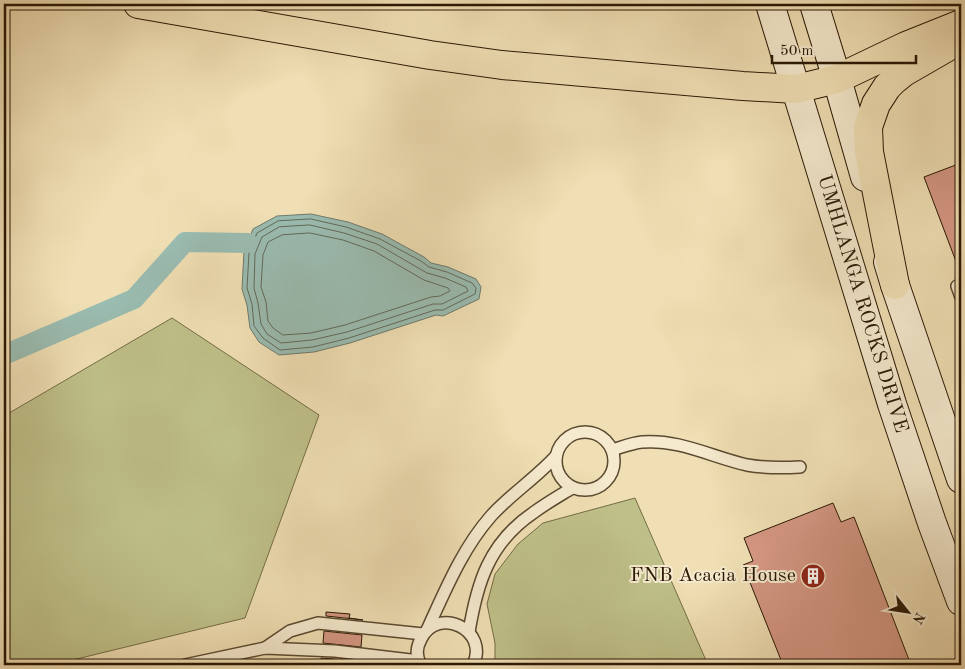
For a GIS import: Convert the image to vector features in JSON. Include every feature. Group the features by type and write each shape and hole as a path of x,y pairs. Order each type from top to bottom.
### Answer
{"highway":[{"path":"138,4 430,55 502,65 796,89 837,79 906,46 961,24"},
{"path":"895,285 869,152 868,127 876,104 894,80 961,38"}],"main road":[{"name":"UMHLANGA ROCKS DRIVE","path":"770,4 892,404 932,523 961,601"},
{"name":"UMHLANGA ROCKS DRIVE","path":"814,4 895,285 961,479"}],"lane":[{"path":"582,431 592,432 601,435 608,442 614,460 613,470 601,486 592,490 572,488 558,474 556,456 559,446 565,439 582,431"},
{"path":"612,450 641,442 666,443 693,448 720,458 749,465 773,468 800,468"},
{"path":"185,665 265,648 335,651 420,663 418,647 449,582 470,544 497,510 511,496 539,474 556,456"},
{"path":"469,632 478,585 491,558 512,530 532,513 572,488"},
{"path":"265,648 290,631 318,623 425,632 435,625 453,623 462,626 469,632 474,641 476,651 473,665"}],"green space":[{"path":"172,318 319,415 245,618 52,665 4,665 4,416"},
{"path":"635,498 708,665 492,665 495,660 495,643 487,604 495,574 518,544 543,523"}],"water":[{"path":"311,214 348,222 382,234 424,257 431,263 448,267 476,279 481,287 479,299 443,316 436,315 350,343 314,352 279,355 259,342 250,328 247,305 242,289 244,251 253,229 277,216"}],"building":[{"path":"961,163 961,272 960,272 924,177"},
{"name":"FNB Acacia House","path":"833,503 841,522 854,517 911,665 783,665 743,565 753,561 744,538"},
{"path":"326,612 350,614 349,618 363,620 326,616"},
{"path":"324,631 362,635 361,647 323,643"},
{"path":"321,658 359,661 359,665 320,665"}],"waterway":[{"path":"4,355 134,299 185,242 248,243"}],"place":[{"name":"FNB Acacia House","path":"813,576"}]}
